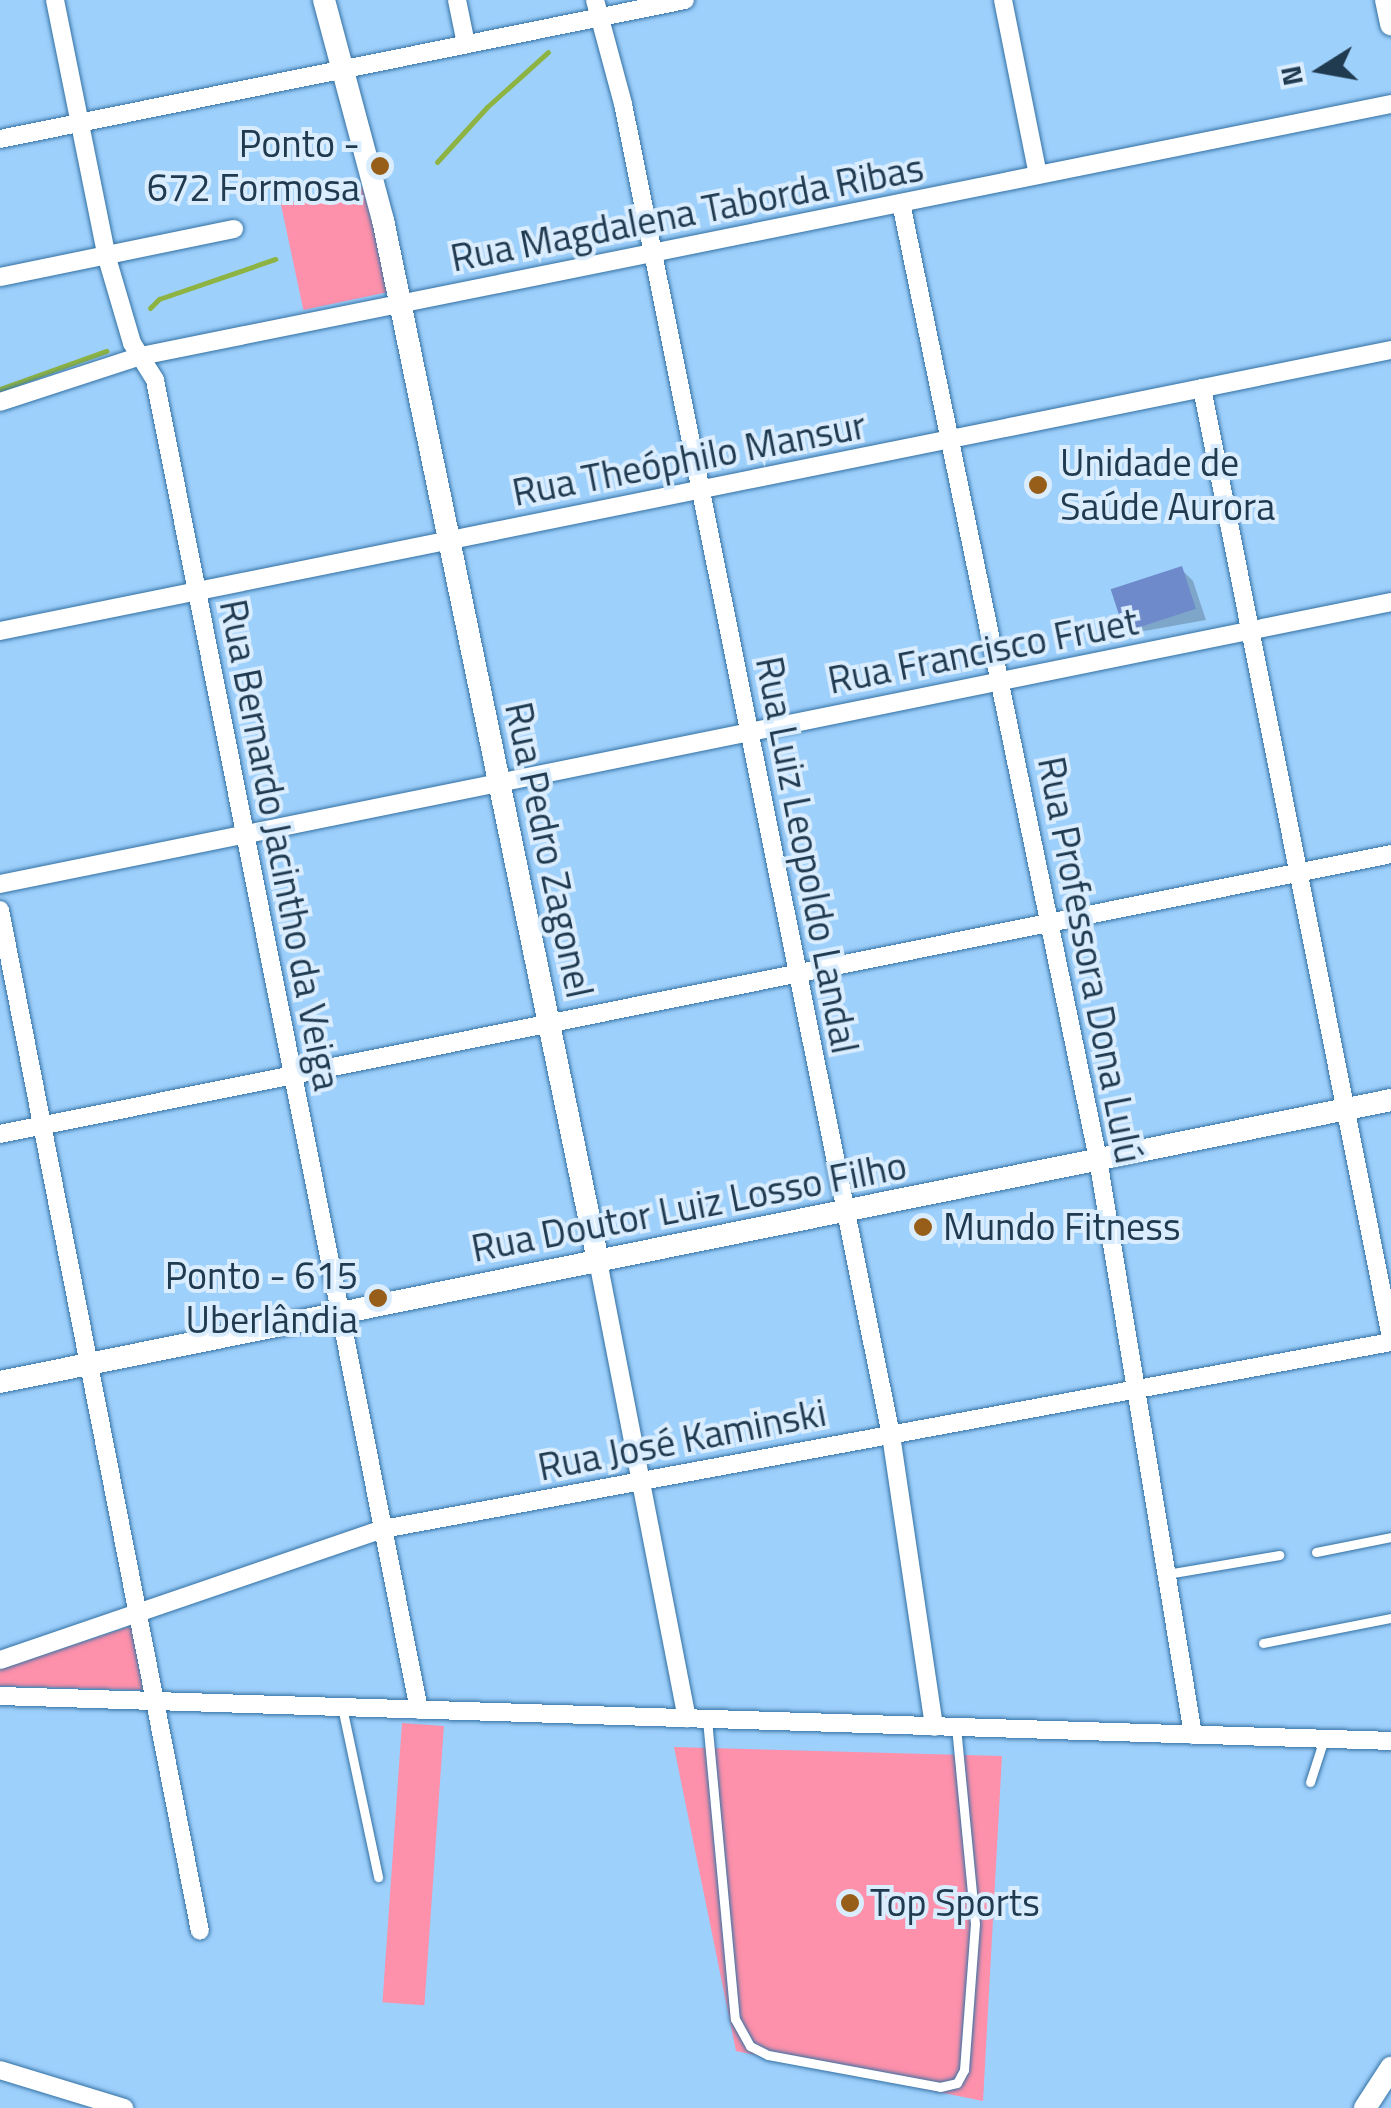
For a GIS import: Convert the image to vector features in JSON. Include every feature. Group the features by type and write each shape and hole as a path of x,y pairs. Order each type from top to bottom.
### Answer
{"street":[{"name":"Rua Bernardo Jacintho da Veiga","path":"56,0 107,258 132,342 154,380 419,1710"},
{"name":"Rua Pedro Zagonel","path":"324,0 340,70 375,186 400,304 644,1480 687,1718"},
{"path":"457,0 466,44"},
{"path":"0,140 466,44 598,9 685,0"},
{"path":"1003,0 1038,176"},
{"path":"1386,0 1391,24"},
{"name":"Rua Luiz Leopoldo Landal","path":"598,9 652,253 890,1435 934,1726"},
{"name":"Rua Magdalena Taborda Ribas","path":"0,402 141,356 1391,104"},
{"name":"Rua Professora Dona Lulú","path":"901,203 1098,1160 1193,1735"},
{"path":"0,278 234,228"},
{"name":"Rua Theóphilo Mansur","path":"0,631 1391,350"},
{"path":"1202,388 1391,1340"},
{"name":"Rua Francisco Fruet","path":"0,884 1391,602"},
{"path":"0,1134 1391,854"},
{"path":"0,910 200,1931"},
{"name":"Rua Doutor Luiz Losso Filho","path":"0,1382 1391,1100"},
{"name":"Rua José Kaminski","path":"0,1660 383,1529 1391,1340"},
{"path":"0,1696 1391,1741"},
{"path":"1365,2108 1391,2068"},
{"path":"0,2070 124,2108"}],"lane":[{"path":"1316,1552 1391,1538"},
{"path":"1166,1574 1279,1554"},
{"path":"1263,1643 1391,1618"},
{"path":"342,1707 378,1877"},
{"path":"707,1719 735,2019 750,2046 768,2055 940,2087 957,2084 964,2070 975,1924 956,1727"},
{"path":"1310,1782 1324,1739"}],"shaded area":[{"path":"367,186 389,292 303,310 281,204"},
{"path":"131,1626 143,1690 0,1686 0,1669"},
{"path":"402,1723 444,1726 424,2005 382,2002"},
{"name":"Top Sports","path":"674,1747 1002,1756 983,2101 736,2051"}],"building":[{"path":"1182,566 1196,609 1125,632 1111,589"}],"waterway":[{"path":"437,162 487,107 548,52"},
{"path":"150,308 159,299 275,259"},
{"path":"0,389 106,351"}],"place":[{"name":"Ponto - 672 Formosa","path":"380,166"},
{"name":"Unidade de Saúde Aurora","path":"1038,485"},
{"name":"Mundo Fitness","path":"923,1227"},
{"name":"Ponto - 615 Uberlândia","path":"378,1298"},
{"name":"Top Sports","path":"850,1903"}]}
